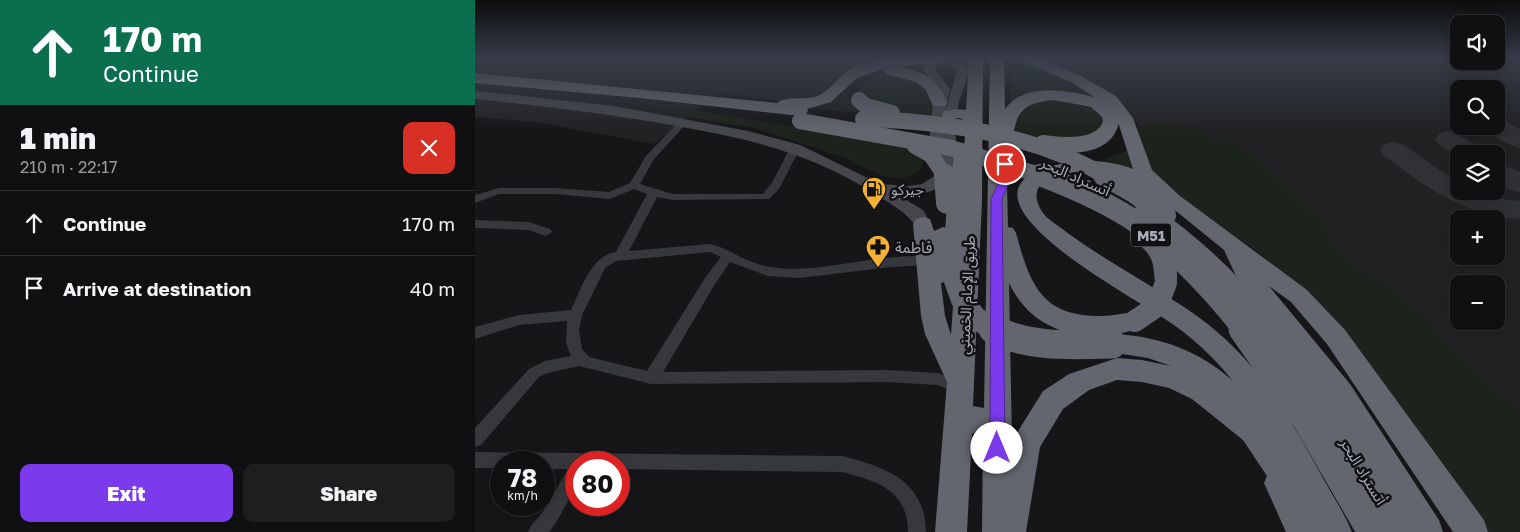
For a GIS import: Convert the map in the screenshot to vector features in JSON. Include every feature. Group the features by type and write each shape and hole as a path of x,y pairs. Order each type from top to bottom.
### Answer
{"highway":[{"name":"أتستراد البحر","path":"525,83 747,104 800,116 831,126 923,141 1002,162 1097,200 1139,225 1190,269 1240,321 1287,388 1372,532"},
{"path":"747,104 807,104 825,98 843,83"},
{"path":"859,83 855,90 856,110 885,119 963,127 1048,144 1088,143 1104,135 1111,123 1106,109 1098,103 1078,96 1056,94 1038,96 1022,102 1010,116 1004,132 1005,180 997,199 1015,271 1023,290 1038,307 1059,319 1085,326 1100,328 1135,321 1157,306 1166,283 1167,269 1155,247 1140,233 1043,178"},
{"path":"928,83 963,127 1038,147 1077,162 1108,177 1156,208 1215,260 1261,318"},
{"name":"طريق الإمام الخميني","path":"951,532 972,200 963,127 971,83"},
{"name":"طريق الإمام الخميني","path":"997,83 998,532"},
{"path":"1083,83 1110,99 1125,118 1143,172 1173,200 1299,296 1336,337 1472,532"},
{"name":"أتستراد البحر","path":"475,86 526,93 800,116 856,110 923,130 1011,150 1057,166 1111,192 1153,217 1206,259 1261,318 1341,432 1401,532"},
{"path":"831,126 911,145 931,154 939,161 947,179 949,190 933,229 927,261 933,316 938,334 961,386"},
{"path":"963,127 953,275 965,306 990,328 1019,340 1039,343 1137,345 1181,357 1219,385 1234,401 1258,438 1313,512 1335,530"},
{"path":"1173,200 1116,170 1096,167 1052,170 1041,174 1031,183 1027,194 1028,205 1033,215 1045,226 1075,250 1186,322 1227,355 1278,425 1335,530"},
{"path":"933,229 942,304 961,386"},
{"path":"1231,245 1244,270 1339,392 1427,532"},
{"path":"1010,532 1026,444 1053,400 1079,382 1117,369 1142,371 1174,378 1202,391 1258,438 1303,532"},
{"path":"957,431 963,422 978,418 986,420 997,431"}],"street":[{"path":"939,83 963,127"},
{"path":"870,184 913,190 931,185 944,176 963,127 963,83"},
{"path":"475,95 563,103 683,122 795,148 870,184 920,216 933,229"},
{"path":"475,200 484,194 499,191 555,192 610,196 634,185 650,158 683,122"},
{"path":"634,185 673,197 765,197 773,193 786,161 795,148"},
{"path":"620,257 653,192"},
{"path":"475,224 529,226 546,232"},
{"path":"582,360 575,351 573,344 572,330 575,315 599,265 608,259 710,248 721,250 728,256 754,268 781,273 807,273 900,261 927,261"},
{"path":"651,378 710,281 728,256"},
{"path":"475,333 519,320 575,315"},
{"path":"475,440 534,373 545,366 582,360 618,371 651,378 887,376 944,380 961,386"},
{"path":"475,460 565,464"},
{"path":"630,465 842,464 866,470 888,479 907,494 916,509 919,521 917,532"},
{"path":"537,532 551,515 565,491"}],"shaded area":[{"path":"475,83 844,83 821,97 781,101 720,93 653,144 536,122 475,117"},
{"path":"866,83 919,83 930,90 934,112 929,117 889,111 860,94 863,85"},
{"path":"1011,83 1077,83 1098,100 1077,93 1011,104"},
{"path":"1072,83 1450,83 1450,135 1505,135 1505,83 1520,83 1520,532 1487,532 1288,277 1258,252 1137,129 1139,126 1130,114"},
{"path":"847,90 848,96 854,104 880,115 811,108 834,100"},
{"path":"1046,97 1086,102 1102,116 1099,127 1092,134 1068,140 1053,140 1016,134 1015,126 1022,107"},
{"path":"593,101 686,109 899,144 918,151 923,159 922,168 906,178 888,177 851,160 754,128"},
{"path":"1151,122 1188,126 1204,131 1201,135 1216,140 1219,136 1249,152 1325,225 1328,238 1363,272 1390,285 1432,324 1433,331 1514,406 1520,406 1520,532 1494,532 1422,438 1288,277 1258,252 1182,200 1147,168 1137,129"},
{"path":"1133,149 1141,174 1108,164 1104,159"}],"taxiway":[{"path":"1505,131 1520,140"},
{"path":"1448,139 1457,145"},
{"path":"1393,150 1437,182 1468,199 1485,206 1520,210"},
{"path":"1505,175 1520,184"}],"place":[{"name":"جيركو","path":"874,210"},
{"name":"فاطمة","path":"878,268"}],"route":[{"path":"997,448 997,199 1005,180 1005,164"}]}
